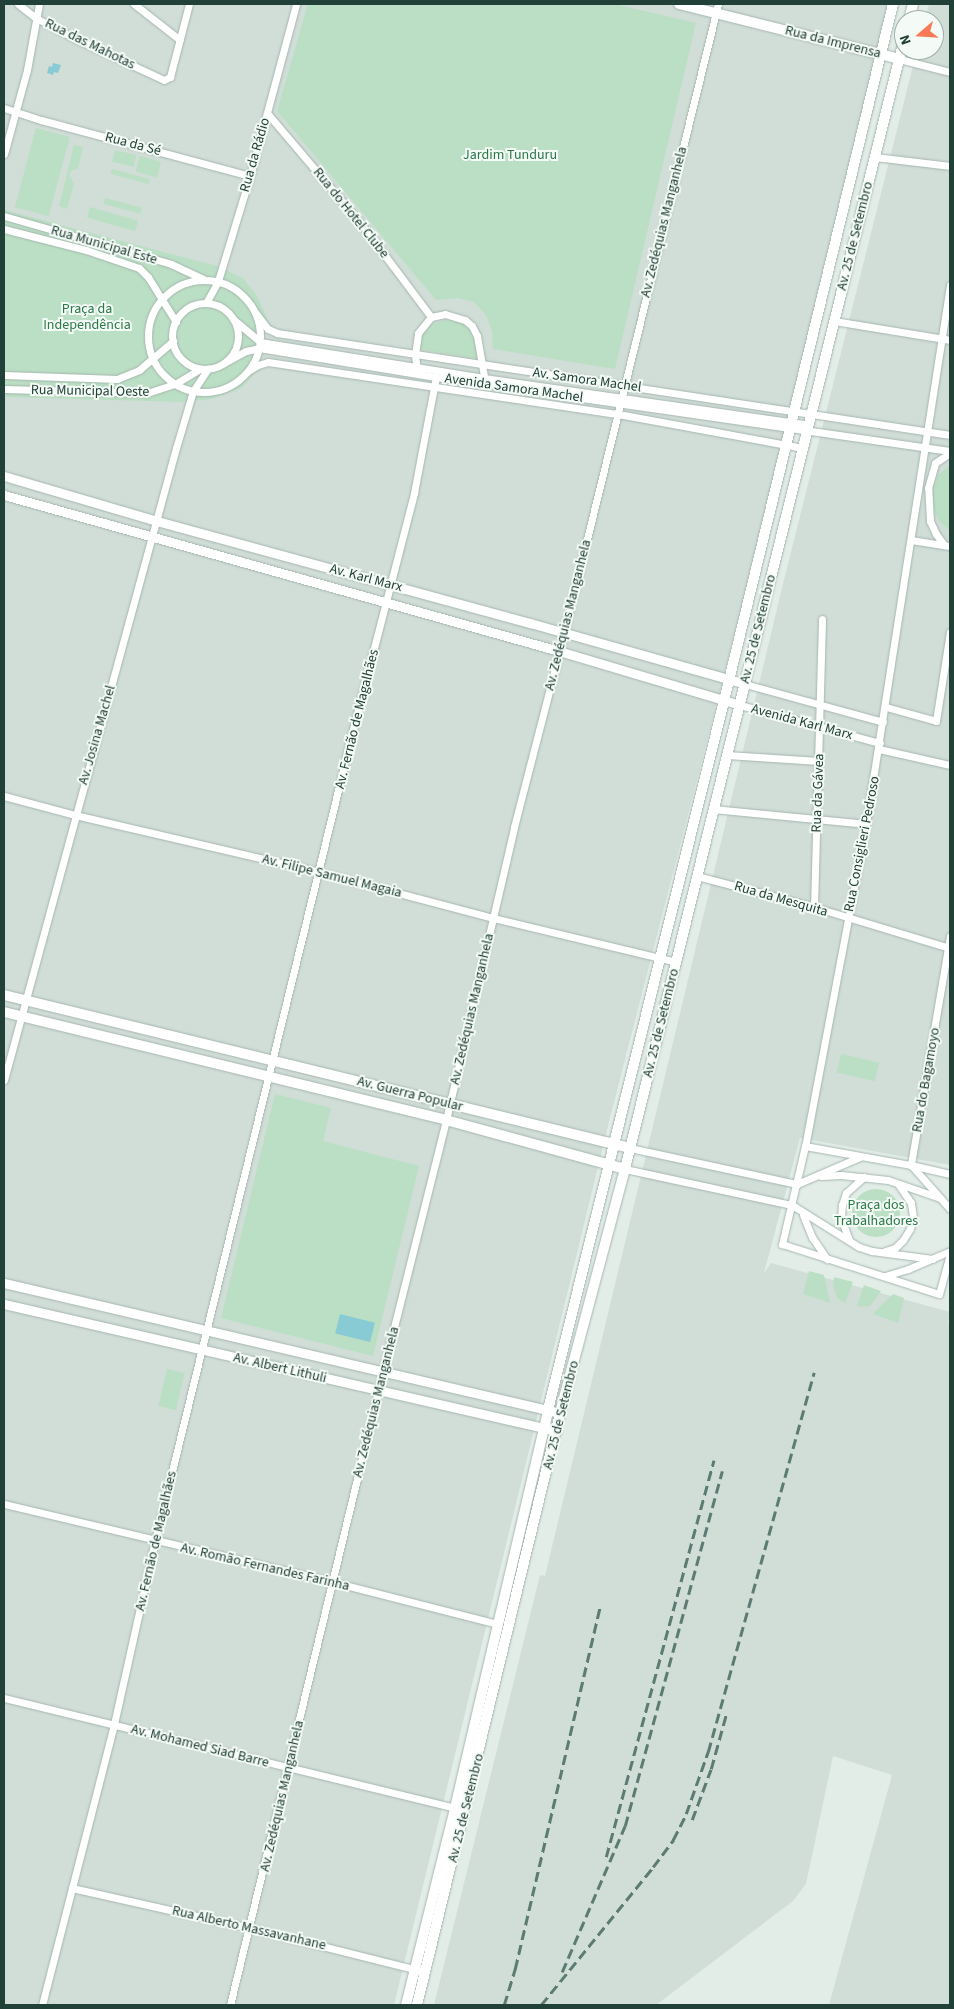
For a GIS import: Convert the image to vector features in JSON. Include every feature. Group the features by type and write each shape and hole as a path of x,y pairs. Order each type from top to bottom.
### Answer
{"main road":[{"name":"Rua da Imprensa","path":"679,4 717,8 894,58"},
{"name":"Av. 25 de Setembro","path":"417,2005 420,1970 455,1808 548,1410 724,701 892,4"},
{"name":"Av. 25 de Setembro","path":"406,2005 420,1970 560,1413 625,1169 899,60"},
{"name":"Av. Guerra Popular","path":"4,996 273,1059 630,1148"},
{"name":"Av. Guerra Popular","path":"4,1012 446,1120 625,1169"}],"street":[{"name":"Rua das Mahotas","path":"18,4 36,18 164,80 170,77 180,40"},
{"path":"4,154 27,70 39,4"},
{"path":"134,4 180,40 189,4"},
{"name":"Rua da Rádio","path":"206,303 218,281 250,176 296,4"},
{"name":"Av. Zedéquias Manganhela","path":"230,2005 378,1391 450,1104 493,918 717,8"},
{"name":"Rua da Imprensa","path":"903,60 950,72"},
{"name":"Rua da Sé","path":"4,108 16,113 250,176"},
{"name":"Rua do Hotel Clube","path":"267,113 362,225 431,317"},
{"path":"875,157 950,166"},
{"name":"Rua Municipal Este","path":"4,216 171,264 203,279"},
{"name":"Rua Municipal Este","path":"4,229 86,250 140,268 148,277 176,322"},
{"path":"140,268 147,257"},
{"path":"248,370 259,345 260,327 256,312 246,298 234,287 218,281 203,279 187,282 173,288 161,299 152,312 148,328 148,344 153,360 166,377 175,384 193,391 211,391 229,386 248,370 268,362 618,414 803,448"},
{"name":"Rua Consiglieri Pedroso","path":"805,1146 880,746 950,285"},
{"path":"206,303 217,305 226,311 259,345 224,363 204,369 182,359 173,341 176,322 188,308 206,303"},
{"name":"Av. Samora Machel","path":"256,312 268,329 276,333 481,366 623,385 950,435"},
{"path":"417,371 415,355 418,333 431,317 446,314 465,320 472,326 477,336 485,381"},
{"path":"224,363 236,348 238,338 233,319"},
{"path":"834,321 950,340"},
{"name":"Rua Municipal Oeste","path":"4,375 108,380 127,376 153,360 173,341"},
{"name":"Av. Samora Machel","path":"259,345 417,371 621,400"},
{"name":"Rua Municipal Oeste","path":"4,389 136,394 159,391 204,369"},
{"name":"Av. Josina Machel","path":"4,1080 75,815 193,391 204,369"},
{"name":"Avenida Samora Machel","path":"417,371 436,377 485,381"},
{"name":"Av. Fernão de Magalhães","path":"42,2005 114,1724 155,1541 320,872 351,737 414,493 436,377"},
{"path":"621,400 790,425 950,452"},
{"path":"947,546 936,534 930,521 928,488 935,463 950,452"},
{"name":"Av. Karl Marx","path":"4,476 157,521 728,680"},
{"name":"Av. Karl Marx","path":"4,495 559,651 724,701"},
{"path":"911,540 947,546"},
{"name":"Rua da Gávea","path":"814,907 822,619"},
{"path":"886,707 936,722 950,632"},
{"name":"Avenida Karl Marx","path":"728,680 883,722"},
{"name":"Avenida Karl Marx","path":"724,701 950,765"},
{"path":"727,755 819,761"},
{"name":"Av. Filipe Samuel Magaia","path":"4,796 75,815 320,872 493,918 676,962"},
{"path":"714,809 866,824"},
{"name":"Rua da Mesquita","path":"697,876 814,907 949,947"},
{"name":"Rua do Bagamoyo","path":"911,1165 950,936"},
{"path":"950,1174 805,1146 782,1244 939,1294 950,1252"},
{"name":"Av. Guerra Popular","path":"630,1148 797,1184"},
{"path":"797,1184 860,1156"},
{"path":"911,1165 950,1209"},
{"name":"Av. Guerra Popular","path":"625,1169 792,1205 803,1214 859,1247 932,1259"},
{"path":"815,1176 864,1177 896,1183 942,1199"},
{"path":"849,1240 841,1218 842,1205 846,1193 864,1177"},
{"path":"882,1252 895,1248 903,1240 910,1229 913,1217 911,1203 904,1191 896,1183"},
{"name":"Av. Guerra Popular","path":"803,1214 812,1237 826,1259"},
{"path":"882,1277 950,1252"},
{"name":"Av. Albert Lithuli","path":"4,1282 560,1413"},
{"name":"Av. Albert Lithuli","path":"4,1304 557,1431"},
{"name":"Av. Romão Fernandes Farinha","path":"4,1504 333,1582 498,1624"},
{"name":"Av. Mohamed Siad Barre","path":"4,1698 455,1808"},
{"name":"Rua Alberto Massavanhane","path":"72,1888 250,1928 420,1970"}],"shaded area":[{"path":"4,4 888,4 790,418 608,1126 394,2005 4,2005"},
{"path":"929,4 950,4 950,1165 800,1138 764,1273 771,1263 950,1312 947,1328 950,1318 950,2005 829,2005 892,1775 833,1756 806,1884 793,1901 656,2005 434,2005 540,1575 545,1576 782,588 914,60 944,60 944,10 928,10"}],"green space":[{"name":"Jardim Tunduru","path":"308,4 614,4 696,23 615,369 493,349 492,331 486,315 474,302 457,298 436,300 277,111"},
{"path":"36,128 70,137 49,216 15,207"},
{"path":"74,145 83,147 78,169 72,170 69,175 74,184 67,209 59,206"},
{"path":"115,150 136,155 134,167 112,162"},
{"path":"140,156 161,162 157,177 136,171"},
{"path":"112,169 150,179 148,184 111,174"},
{"path":"105,198 142,208 140,214 103,204"},
{"path":"90,207 138,221 135,231 87,218"},
{"name":"Praça da Independência","path":"4,210 217,266 243,278 257,296 267,318 258,370 241,388 211,399 183,402 4,397"},
{"path":"454,317 475,331 478,359 423,350 420,347 422,336 430,325"},
{"path":"950,465 950,531 940,522 933,509 932,491 938,475"},
{"path":"841,1054 879,1063 875,1081 837,1073"},
{"path":"275,1094 331,1108 323,1141 419,1166 373,1356 221,1318"},
{"name":"Praça dos Trabalhadores","path":"876,1189 885,1191 893,1196 898,1204 900,1213 898,1222 893,1230 885,1235 876,1237 867,1235 859,1230 854,1222 852,1213 854,1204 859,1196 867,1191"},
{"path":"809,1271 824,1275 830,1303 803,1294"},
{"path":"834,1277 853,1282 845,1303 837,1298 833,1285"},
{"path":"864,1285 881,1291 870,1306 861,1307 857,1305"},
{"path":"893,1294 904,1298 898,1323 873,1314"},
{"path":"167,1369 185,1373 176,1410 158,1406"}],"water":[{"path":"53,63 61,65 58,73 54,72 53,75 47,73 49,66 52,67"},
{"path":"340,1314 375,1323 370,1342 335,1333"}],"railway":[{"path":"541,2005 653,1867 673,1840 686,1814 708,1752 814,1373"},
{"path":"606,1857 714,1460"},
{"path":"562,1972 625,1826 722,1471"},
{"path":"504,2005 515,1969 600,1606"},
{"path":"692,1820 711,1769 726,1715"}]}
